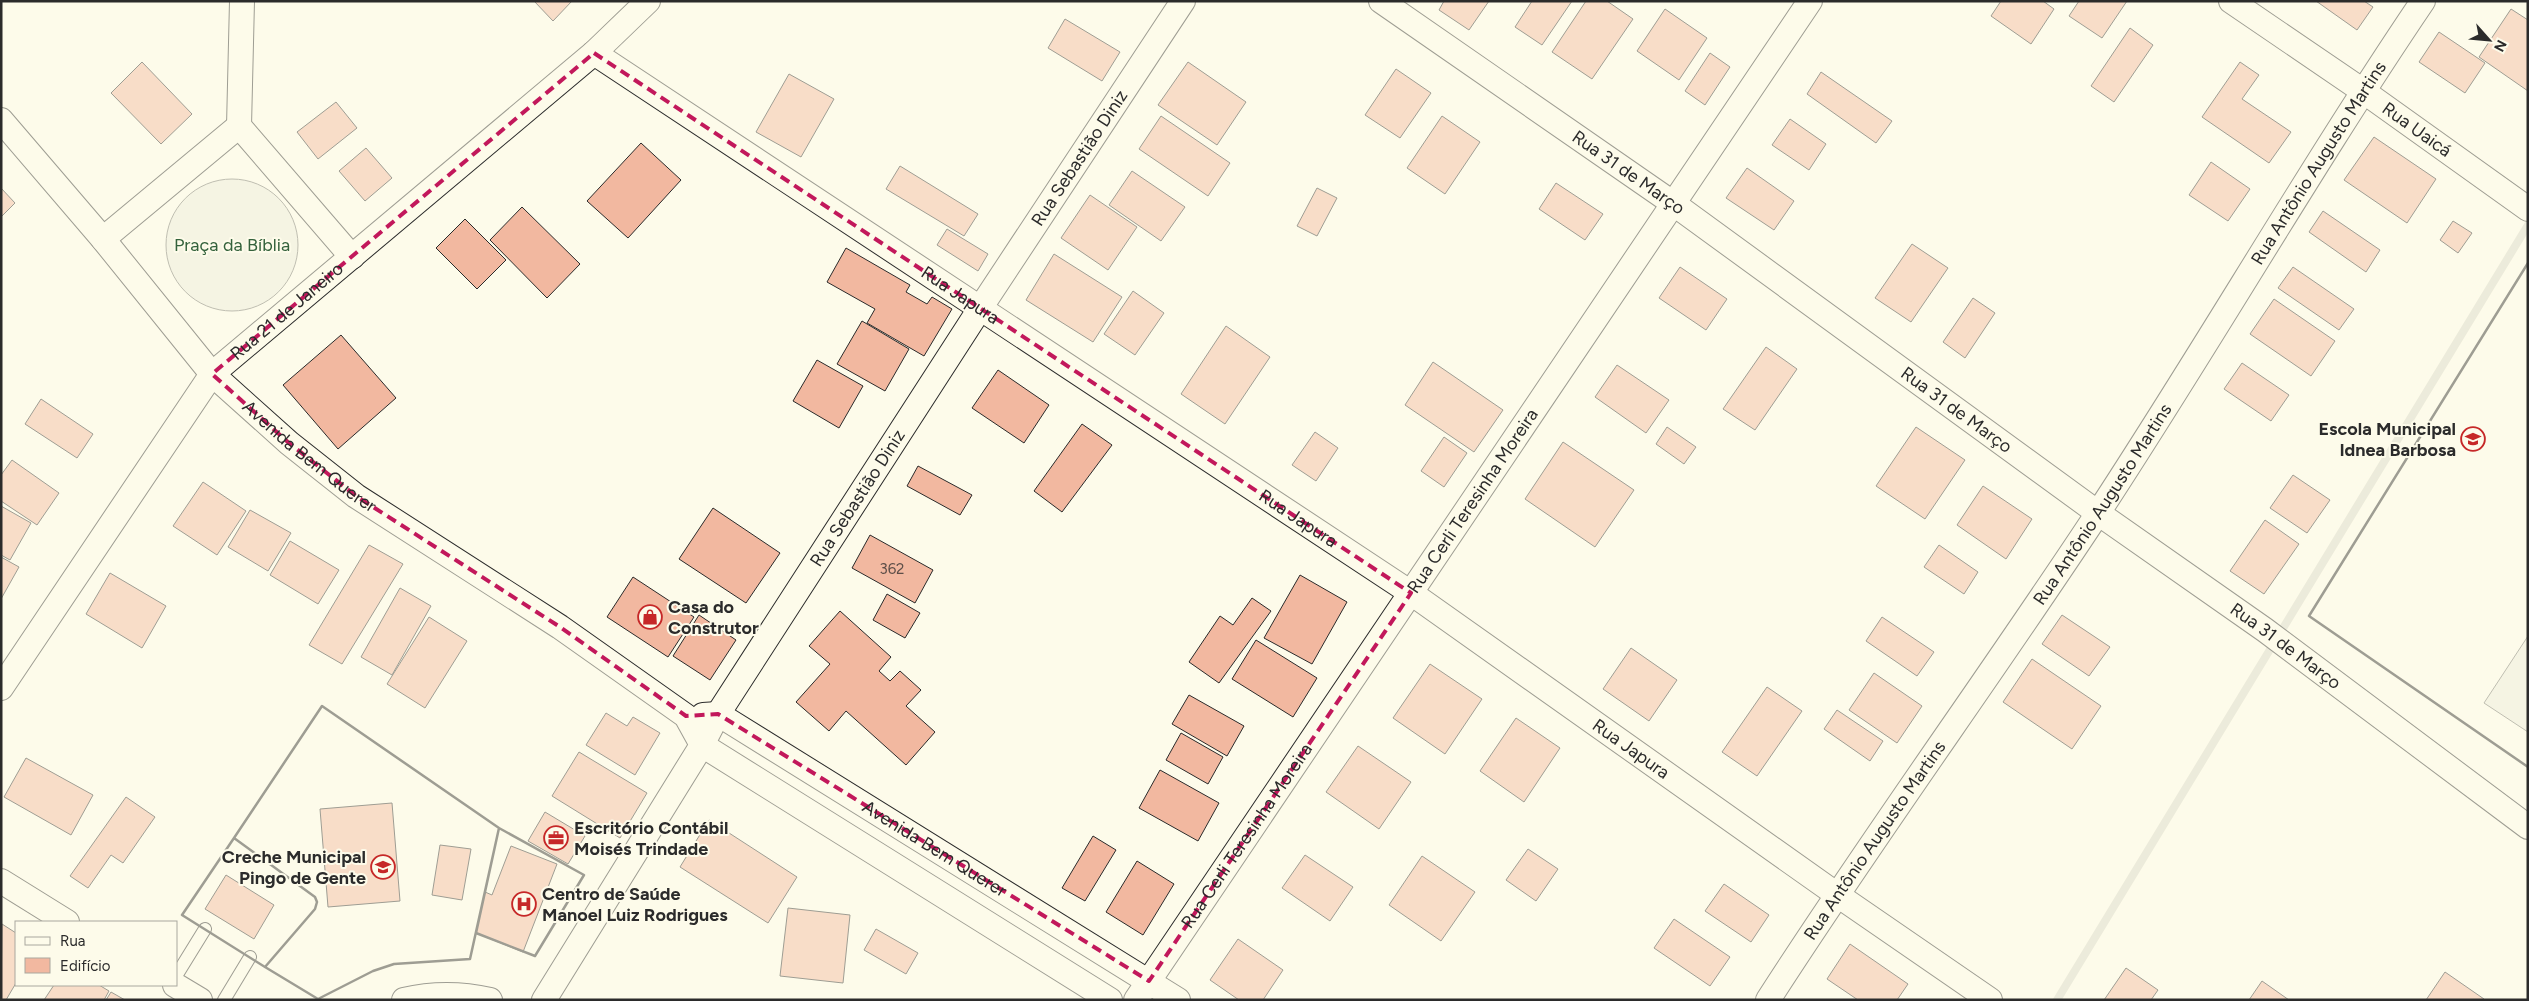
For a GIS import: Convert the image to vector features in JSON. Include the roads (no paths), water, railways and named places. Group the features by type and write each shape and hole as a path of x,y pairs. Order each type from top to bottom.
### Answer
{"street":[{"path":"242,1 239,126 352,258"},
{"name":"Rua 21 de Janeiro","path":"1,688 212,374 594,53 648,1"},
{"name":"Rua Sebastião Diniz","path":"544,1000 702,745 718,714 981,307 1183,1"},
{"name":"Rua 31 de Março","path":"1381,1 1674,204 2098,513 2287,646 2528,827"},
{"name":"Rua Cerli Teresinha Moreira","path":"1143,990 1810,1"},
{"name":"Rua Uaicá","path":"2232,1 2526,208"},
{"name":"Rua Antônio Augusto Martins","path":"1768,1000 1836,894 2098,513 2362,91 2423,1"},
{"name":"Rua Japura","path":"594,53 1411,593 1836,894 1990,1000"},
{"name":"Avenida Bem Querer","path":"1,120 103,240 212,374 289,443 356,496 560,627 686,716 702,745 1110,1000"},
{"path":"103,240 239,126"},
{"path":"686,716 718,714"},
{"name":"Avenida Bem Querer","path":"718,714 1143,990 1178,1000"},
{"path":"1,881 65,921"},
{"path":"177,986 200,1000"},
{"path":"404,1000 426,995 448,994 490,1000"}],"lane":[{"path":"178,973 205,929"},
{"path":"224,1000 250,957"}],"waterway":[{"path":"2057,1000 2528,225"}],"place":[{"name":"Escola Municipal Idnea Barbosa","path":"2473,439"},
{"name":"Casa do Construtor","path":"650,617"},
{"name":"Escritório Contábil Moisés Trindade","path":"556,838"},
{"name":"Creche Municipal Pingo de Gente","path":"383,867"},
{"name":"Centro de Saúde Manoel Luiz Rodrigues","path":"524,904"}],"park label":[{"name":"Praça da Bíblia","path":"232,245"}]}
